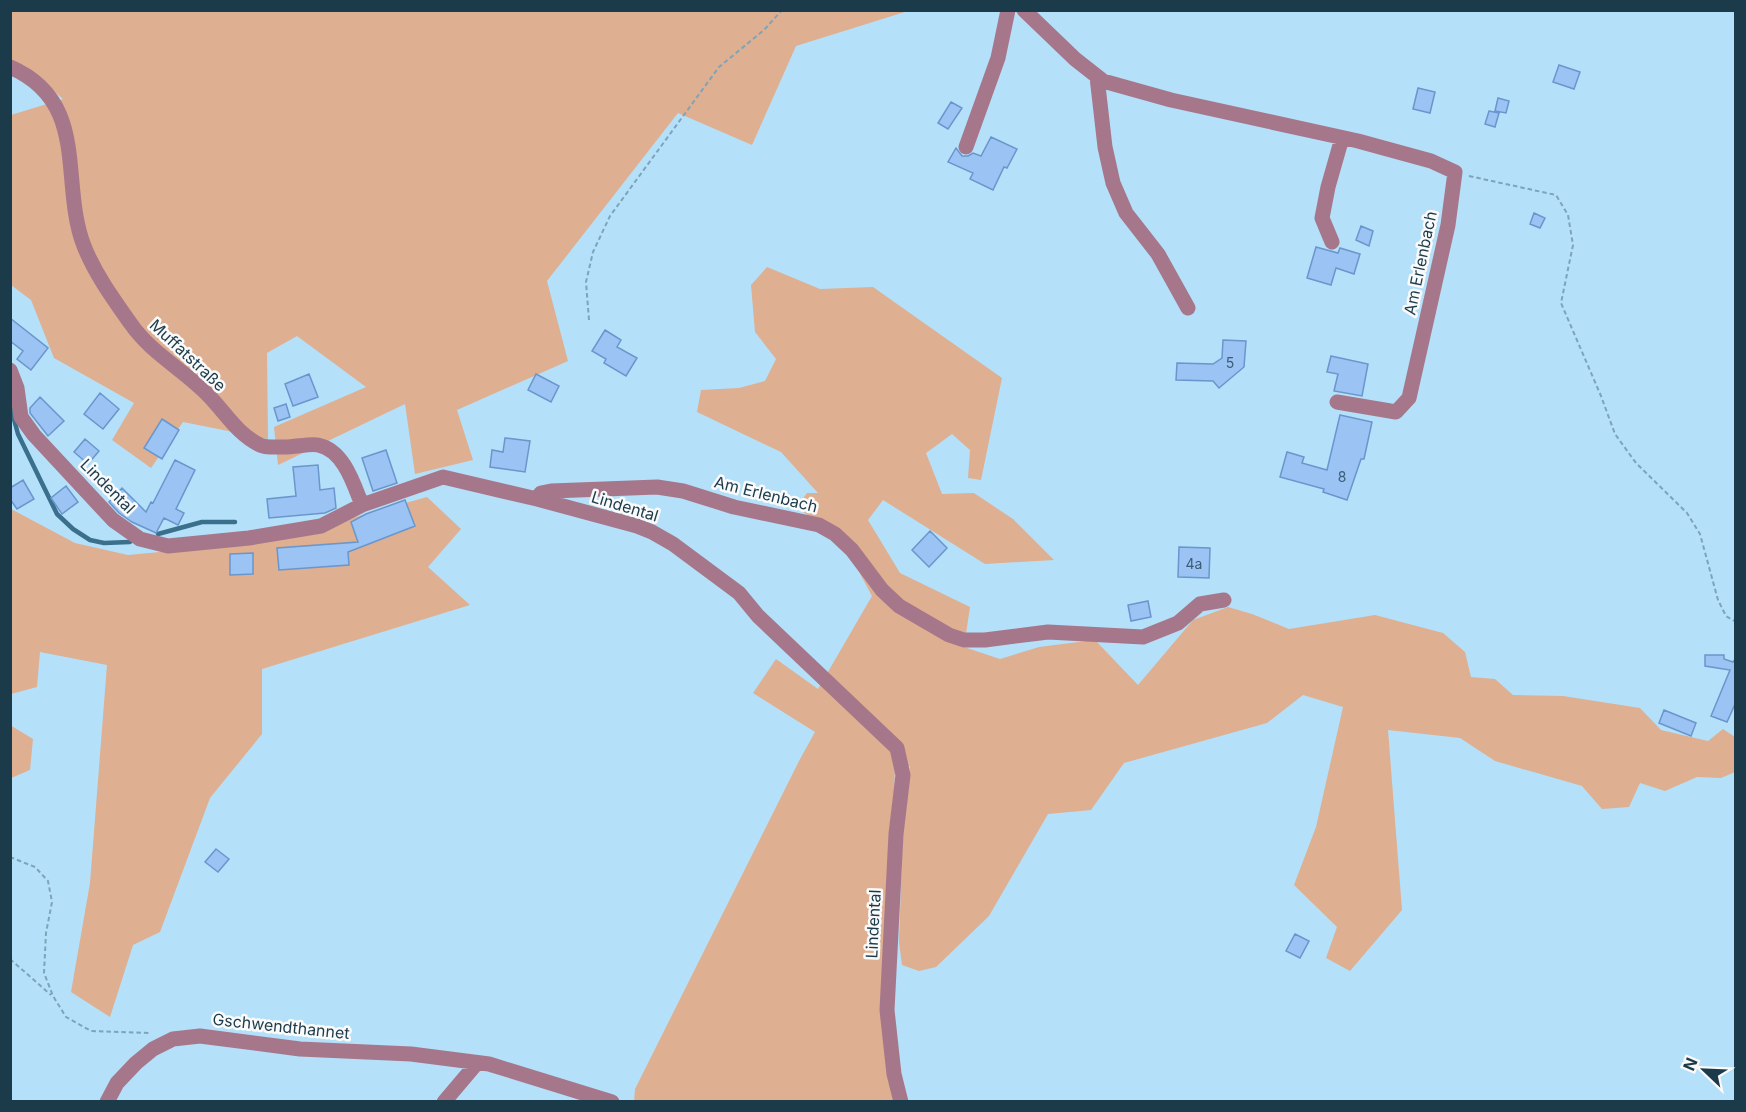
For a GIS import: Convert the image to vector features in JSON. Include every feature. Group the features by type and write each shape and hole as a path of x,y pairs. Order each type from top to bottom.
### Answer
{"street":[{"path":"966,147 998,58 1008,10"},
{"path":"1024,10 1075,59 1103,81 1172,100 1342,138 1431,161 1455,172"},
{"name":"Muffatstraße","path":"10,67 34,80 51,97 65,125 77,217 84,246 109,294 134,329 166,360 207,394 242,434 262,446 293,448 318,444 334,453 350,475 362,505"},
{"path":"1097,77 1105,147 1113,183 1126,213 1158,254 1188,308"},
{"path":"1332,242 1322,218 1342,138"},
{"name":"Am Erlenbach","path":"1337,402 1396,412 1409,398 1448,225 1455,172"},
{"name":"Lindental","path":"10,370 17,388 21,417 34,435 113,520 140,540 168,546 249,538 321,526 362,505 443,477 637,526 673,544 739,593 758,616 897,748 903,775 896,834 887,1010 894,1074 901,1101"},
{"name":"Am Erlenbach","path":"537,499 541,493 551,491 657,487 683,491 734,507 819,525 835,534 852,550 882,590 899,606 949,635 964,640 985,640 1048,632 1143,638 1178,623 1200,604 1224,600"},
{"name":"Gschwendthannet","path":"107,1101 117,1083 153,1049 173,1039 200,1036 300,1049 411,1054 489,1064 612,1101"},
{"path":"444,1101 477,1063"}],"path":[{"path":"589,320 586,282 593,252 610,216 719,67 765,30 782,10"},
{"path":"1455,172 1556,195 1568,215 1573,245 1561,303 1615,434 1636,463 1687,513 1700,534 1718,600 1726,616 1736,622"},
{"path":"10,857 35,867 48,881 52,902 46,933 44,973 53,996 66,1017 91,1031 146,1032 173,1039"},
{"path":"10,959 53,996"}],"shaded area":[{"path":"11,11 908,11 796,46 752,145 678,113 547,281 568,361 457,410 473,460 415,474 405,404 278,465 274,427 366,387 297,336 267,353 268,439 183,422 151,468 112,440 134,403 54,358 31,300 11,285 11,115 63,99 37,76 11,63"},
{"path":"767,267 820,289 873,287 1002,378 981,480 968,478 970,450 952,434 926,453 942,494 974,493 1013,519 1054,560 985,564 883,500 868,520 900,573 970,607 964,647 1000,659 1039,647 1095,640 1138,685 1193,620 1228,607 1289,629 1375,615 1443,633 1465,652 1471,677 1495,679 1513,695 1563,696 1640,708 1661,730 1708,741 1723,729 1735,737 1735,772 1721,778 1697,777 1665,791 1640,783 1629,807 1602,809 1582,786 1495,761 1460,738 1388,730 1402,910 1350,971 1326,958 1337,927 1294,885 1316,827 1343,707 1303,695 1267,723 1124,763 1091,810 1048,814 989,916 936,967 919,971 902,965 899,942 903,827 910,766 895,768 893,832 894,1101 634,1102 635,1089 815,732 753,693 776,659 818,689 872,596 843,542 797,507 807,493 818,493 781,452 697,412 701,390 739,388 765,381 776,359 755,332 751,285"},
{"path":"427,497 461,529 428,567 470,605 262,669 262,734 210,798 160,932 133,945 110,1017 71,992 90,883 107,665 40,652 37,687 11,694 11,509 75,543 128,555 266,542"},
{"path":"10,725 33,739 30,770 11,778"}],"building":[{"path":"1559,65 1580,72 1574,89 1553,82"},
{"path":"1418,88 1435,92 1430,113 1413,109"},
{"path":"1498,98 1509,101 1506,113 1495,111"},
{"path":"951,102 962,108 948,129 938,123"},
{"path":"1489,111 1499,113 1495,127 1485,124"},
{"path":"991,137 1017,149 1007,168 1004,167 993,190 970,179 973,173 948,162 956,148 962,156 973,153 981,156"},
{"path":"1534,213 1545,218 1540,228 1530,224"},
{"path":"1361,226 1373,231 1369,246 1356,240"},
{"path":"1316,247 1338,253 1340,248 1360,254 1354,274 1336,268 1331,285 1307,278"},
{"path":"10,318 48,348 31,370 17,359 23,351 10,341"},
{"path":"605,330 621,340 617,347 637,358 626,376 604,363 606,359 592,351"},
{"path":"1223,340 1246,341 1244,367 1219,388 1213,381 1176,380 1177,363 1213,364 1222,358"},
{"path":"1331,356 1368,364 1362,396 1334,391 1338,374 1327,372"},
{"path":"309,374 318,397 293,406 285,384"},
{"path":"536,374 559,386 551,402 528,390"},
{"path":"100,393 119,409 103,429 84,414"},
{"path":"40,397 64,421 48,436 30,413 30,408"},
{"path":"286,404 290,417 278,421 274,408"},
{"path":"1340,415 1372,422 1364,459 1361,459 1347,500 1323,492 1324,489 1280,477 1287,452 1304,457 1302,463 1327,470"},
{"path":"162,419 179,430 162,459 144,448"},
{"path":"505,438 530,441 525,472 490,467 492,450 503,452"},
{"path":"85,439 99,451 88,464 74,452"},
{"path":"386,450 397,483 373,491 362,458"},
{"path":"175,460 195,470 176,509 184,513 178,525 164,518 156,533 132,522 109,502 122,488 146,512"},
{"path":"318,465 320,490 334,488 336,508 325,513 269,518 267,499 296,496 293,467"},
{"path":"23,480 34,499 17,509 10,499 10,488"},
{"path":"66,486 78,502 62,514 51,498"},
{"path":"405,500 415,526 348,552 349,565 279,570 277,548 358,542 351,522"},
{"path":"930,531 947,548 929,567 912,550"},
{"path":"1179,547 1210,548 1209,578 1178,577"},
{"path":"253,553 253,574 230,575 230,554"},
{"path":"1148,601 1151,617 1131,621 1128,605"},
{"path":"1705,655 1724,655 1724,659 1733,662 1736,658 1736,702 1727,722 1711,716 1730,670 1705,666"},
{"path":"1664,710 1696,723 1691,736 1659,723"},
{"path":"216,849 229,859 218,872 205,862"},
{"path":"1295,934 1309,941 1300,958 1286,951"}],"waterway":[{"path":"10,405 18,434 57,514 73,529 90,540 104,543 130,542"},
{"path":"158,534 202,522 235,522"}]}
